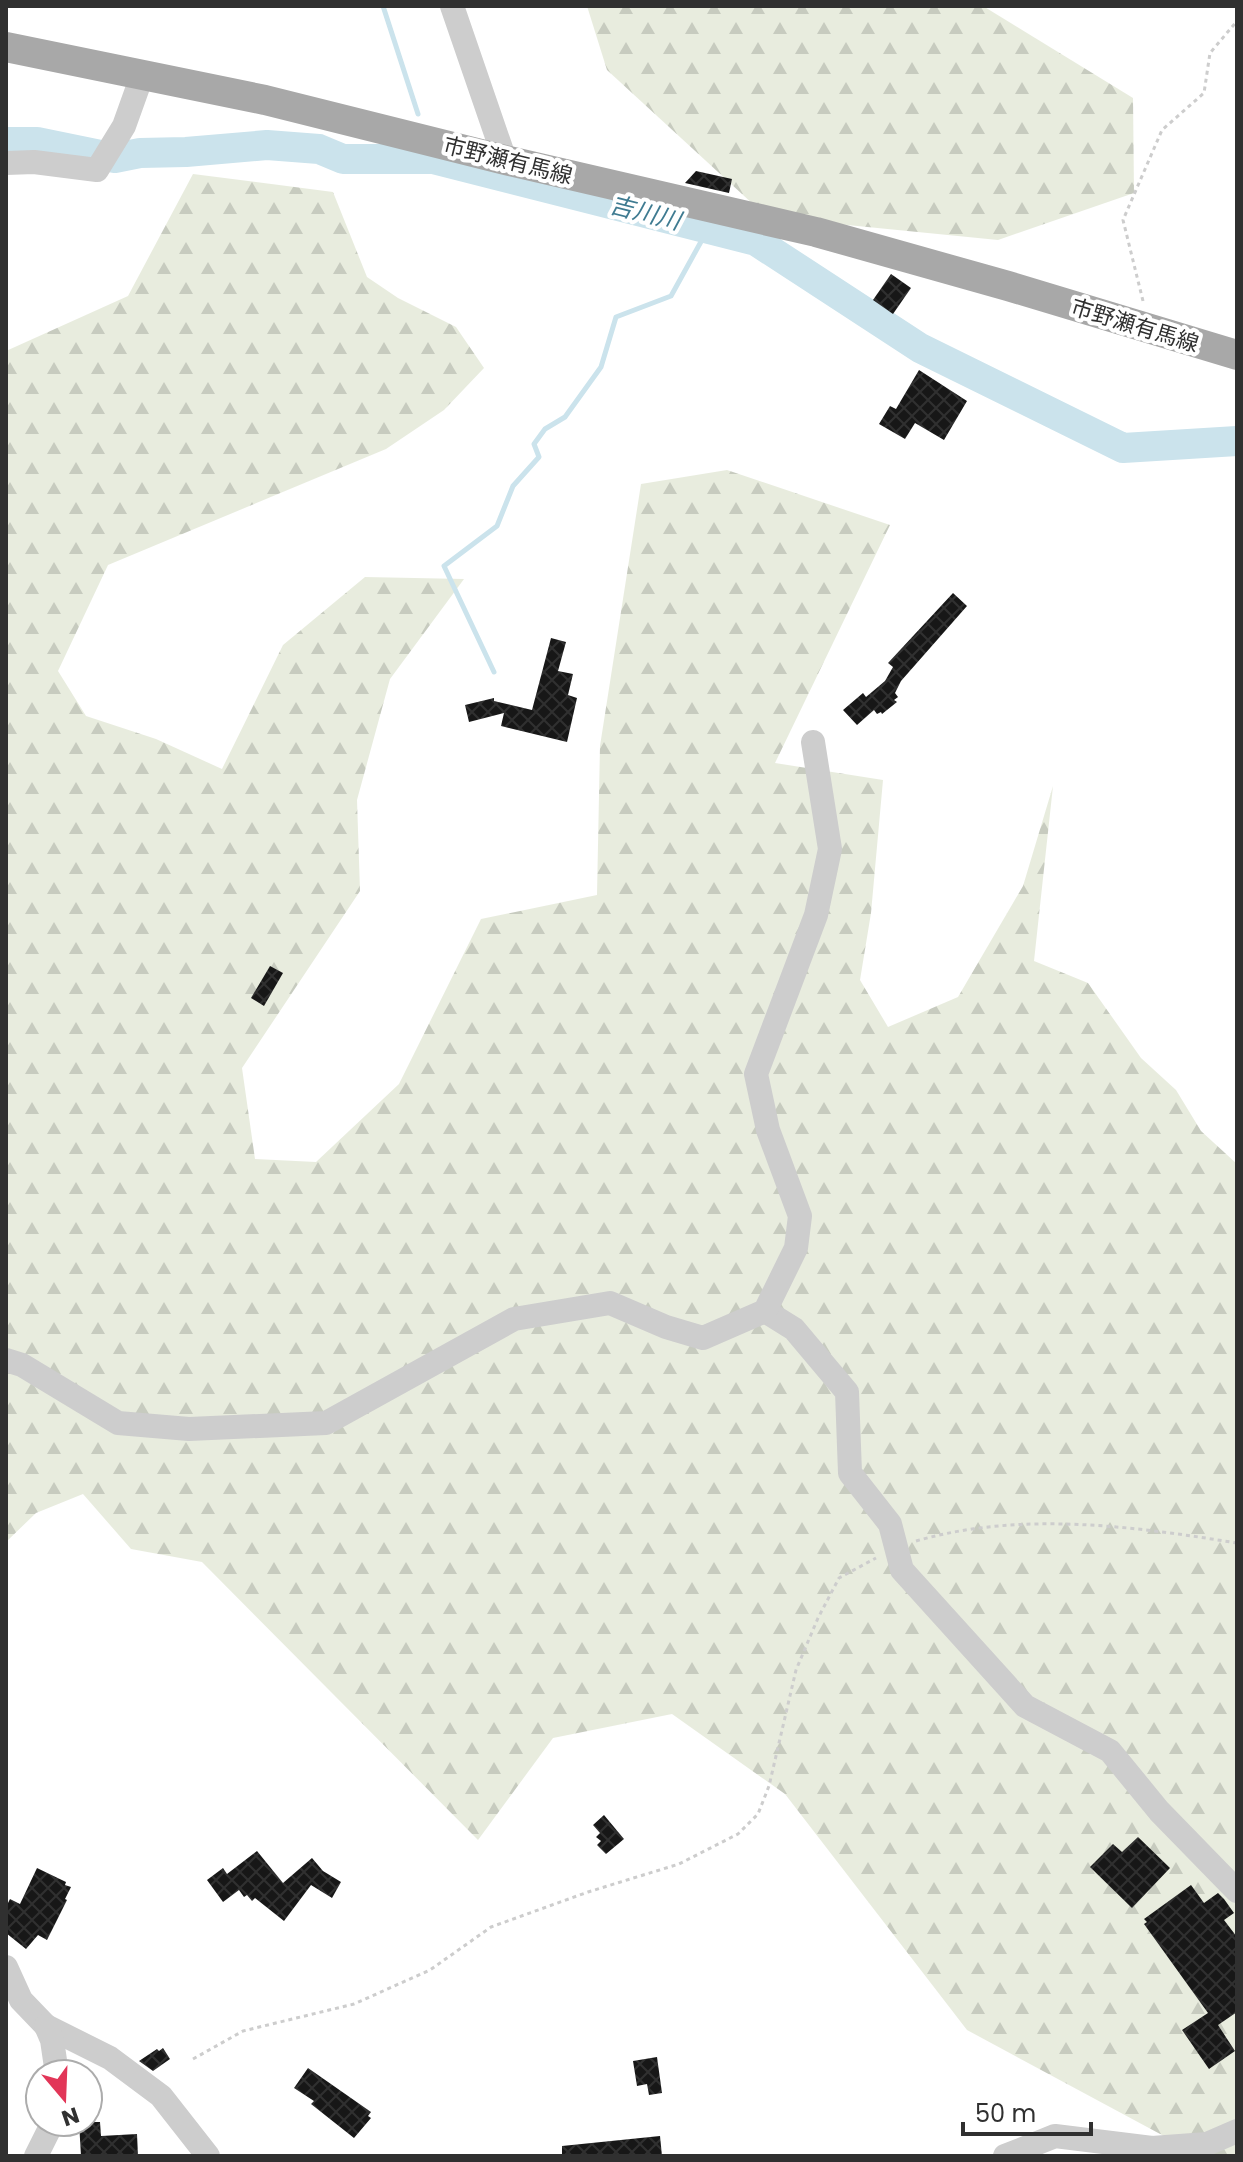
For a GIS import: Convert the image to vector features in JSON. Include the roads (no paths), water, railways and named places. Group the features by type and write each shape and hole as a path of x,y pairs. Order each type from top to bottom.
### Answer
{"main road":[{"name":"市野瀬有馬線","path":"6,47 265,100 505,160 816,232 1237,355"}],"street":[{"path":"452,6 505,160"},
{"path":"6,163 34,162 97,170 124,126 143,73"},
{"path":"6,1360 22,1365 118,1423 189,1429 326,1423 514,1319 610,1303 666,1327 703,1338 765,1311 796,1248 800,1216 768,1130 756,1074 816,915 830,849 813,742"},
{"path":"765,1311 794,1329 847,1392 850,1473 890,1524 902,1570 1025,1706 1110,1751 1159,1811 1237,1891"},
{"path":"6,1967 21,2000 46,2026 110,2058 161,2096 208,2156"},
{"path":"46,2026 55,2058"},
{"path":"1005,2156 1055,2136 1152,2148 1207,2144 1237,2131"},
{"path":"36,2156 45,2138"}],"waterway":[{"path":"383,6 418,114"},
{"name":"吉川川","path":"6,142 37,142 115,158 140,153 267,145 319,149 343,159 433,159 756,241 920,348 1123,448 1237,441"},
{"path":"494,672 444,566 497,526 513,486 539,457 534,444 545,429 565,417 601,367 616,317 671,296 708,229"}]}
